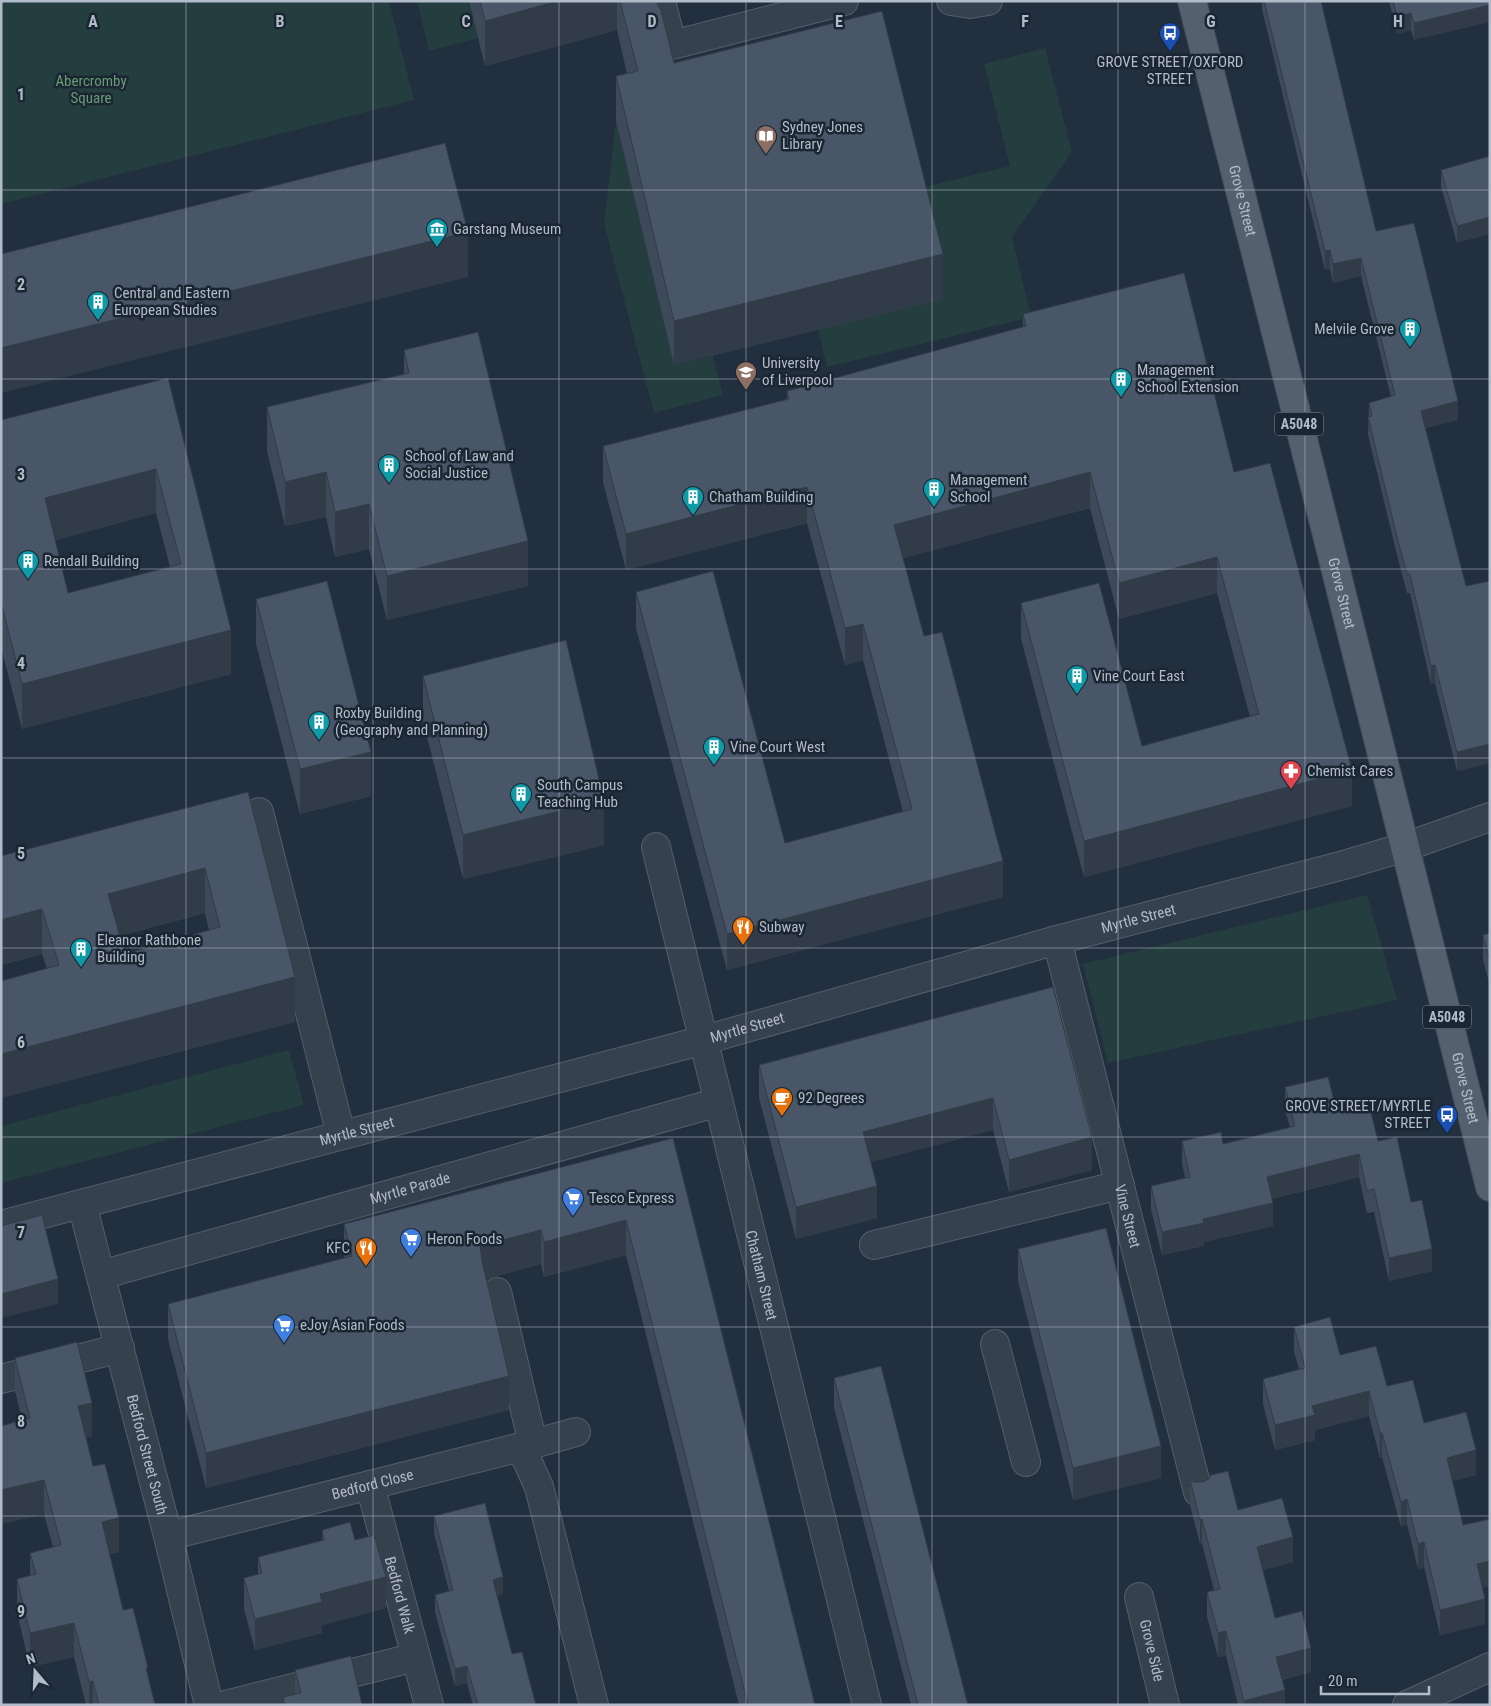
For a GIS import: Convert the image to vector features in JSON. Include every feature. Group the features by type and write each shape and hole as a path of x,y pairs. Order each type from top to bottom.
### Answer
{"main road":[{"name":"Grove Street","path":"1192,1 1490,1187"}],"street":[{"path":"661,1 672,44 844,1"},
{"path":"951,1 970,4 988,1"},
{"path":"259,812 341,1135"},
{"name":"Myrtle Street","path":"1,1225 704,1040 1056,940 1344,865 1490,818"},
{"name":"Chatham Street","path":"656,846 867,1705"},
{"name":"Vine Street","path":"1056,940 1198,1492"},
{"name":"Myrtle Parade","path":"101,1275 719,1102"},
{"path":"874,1245 1120,1185"},
{"name":"Bedford Street South","path":"82,1204 210,1705"},
{"path":"497,1292 527,1446 594,1705"},
{"path":"995,1344 1026,1462"},
{"path":"1,1379 120,1348"},
{"name":"Bedford Close","path":"168,1536 576,1432"},
{"name":"Bedford Walk","path":"370,1485 429,1705"},
{"name":"Grove Side","path":"1139,1597 1165,1705"},
{"path":"225,1705 416,1657"},
{"path":"1406,1705 1490,1667"}],"green space":[{"name":"Abercromby Square","path":"1,1 389,1 414,100 1,204"},
{"path":"417,1 469,1 478,38 429,51"},
{"path":"1045,48 1072,152 1012,237 1031,317 827,367 818,330 943,298 916,189 1010,166 984,64"},
{"path":"616,121 674,365 713,356 723,395 654,413 604,224"},
{"path":"1367,895 1397,1000 1108,1063 1083,964"},
{"path":"289,1050 304,1105 1,1183 1,1126"}],"building":[{"path":"480,1 558,1 485,21"},
{"name":"Sydney Jones Library","path":"620,1 656,1 661,11 674,63 882,11 943,254 674,321 616,76 638,71"},
{"name":"Melvile Grove","path":"1264,1 1321,1 1376,231 1414,223 1458,401 1421,411 1466,586 1490,581 1490,744 1457,752 1435,665 1431,666 1410,574 1407,574 1397,537 1368,417 1372,416 1369,403 1395,395 1361,258 1333,264 1330,250 1325,251"},
{"path":"1393,1 1490,1 1490,5 1414,23 1411,13 1397,17"},
{"path":"445,143 468,232 1,348 1,254"},
{"path":"1490,156 1490,217 1457,226 1441,170"},
{"path":"1184,273 1234,472 1270,463 1352,770 1084,841 1021,603 1099,583 1142,746 1259,714 1217,557 1119,583 1090,472 894,525 924,636 942,632 1003,861 727,934 636,592 713,571 785,843 912,809 863,624 845,628 807,487 626,534 603,446 789,399 787,391 1026,326 1023,314"},
{"name":"School of Law and Social Justice","path":"478,332 528,541 387,576 369,504 335,512 326,472 285,482 267,407 409,373 404,350"},
{"name":"Rendall Building","path":"168,378 231,630 22,684 1,602 1,420","holes":["156,469 181,564 68,593 45,498"]},
{"name":"Roxby Building (Geography and Planning)","path":"327,581 371,752 300,769 256,599"},
{"name":"South Campus Teaching Hub","path":"566,640 604,800 463,835 423,676"},
{"path":"248,792 295,977 1,1054 1,981 59,965 42,909 1,920 1,856","holes":["205,868 220,927 125,954 108,894"]},
{"path":"1490,933 1490,961 1483,935"},
{"path":"1053,987 1092,1137 1009,1160 993,1098 863,1132 877,1186 796,1207 759,1065"},
{"path":"1328,1077 1336,1108 1368,1100 1378,1141 1397,1137 1411,1202 1422,1200 1432,1249 1389,1258 1374,1189 1367,1191 1359,1154 1267,1177 1273,1203 1203,1219 1204,1223 1162,1232 1151,1186 1190,1177 1182,1141 1221,1132 1223,1144 1295,1126 1285,1087"},
{"path":"673,1138 815,1705 748,1705 626,1220 544,1242 541,1230 480,1246 509,1376 206,1453 168,1304 352,1256 344,1224"},
{"path":"42,1215 58,1279 1,1294 1,1226"},
{"path":"1106,1228 1161,1446 1073,1468 1018,1249"},
{"path":"1330,1317 1340,1355 1376,1346 1387,1386 1413,1380 1424,1423 1466,1412 1476,1450 1447,1458 1463,1525 1490,1519 1490,1561 1477,1564 1485,1599 1440,1610 1424,1542 1418,1544 1407,1499 1401,1502 1369,1391 1312,1406 1315,1415 1275,1425 1263,1379 1305,1368 1294,1327"},
{"path":"77,1342 92,1403 78,1406 93,1466 105,1464 119,1518 102,1522 123,1610 133,1608 155,1705 99,1705 93,1681 89,1682 74,1623 30,1633 17,1579 36,1574 30,1553 61,1545 44,1480 1,1490 1,1426 30,1418 15,1358"},
{"path":"881,1366 968,1705 918,1705 834,1378"},
{"path":"1228,1471 1238,1510 1282,1498 1293,1537 1257,1547 1275,1618 1302,1611 1311,1648 1276,1657 1285,1690 1244,1701 1226,1631 1218,1633 1207,1592 1220,1589 1190,1480 1202,1482 1209,1479 1211,1475"},
{"path":"485,1503 503,1577 493,1580 512,1654 522,1652 536,1705 478,1705 467,1666 455,1669 435,1595 453,1590 434,1516"},
{"path":"350,1522 355,1540 374,1535 386,1577 320,1594 322,1602 255,1619 244,1578 262,1573 258,1557 324,1540 322,1530"},
{"path":"351,1656 362,1705 285,1705 283,1697 301,1693 295,1670"}],"place":[{"name":"GROVE STREET/OXFORD STREET","path":"1170,52"},
{"name":"Sydney Jones Library","path":"766,155"},
{"name":"Garstang Museum","path":"437,248"},
{"name":"Central and Eastern European Studies","path":"98,321"},
{"name":"Melvile Grove","path":"1410,348"},
{"name":"University of Liverpool","path":"746,391"},
{"name":"Management School Extension","path":"1121,398"},
{"name":"School of Law and Social Justice","path":"389,484"},
{"name":"Management School","path":"934,508"},
{"name":"Chatham Building","path":"693,516"},
{"name":"Rendall Building","path":"28,580"},
{"name":"Vine Court East","path":"1077,695"},
{"name":"Roxby Building (Geography and Planning)","path":"319,741"},
{"name":"Vine Court West","path":"714,766"},
{"name":"Chemist Cares","path":"1291,790"},
{"name":"South Campus Teaching Hub","path":"521,813"},
{"name":"Subway","path":"743,946"},
{"name":"Eleanor Rathbone Building","path":"81,968"},
{"name":"92 Degrees","path":"782,1117"},
{"name":"GROVE STREET/MYRTLE STREET","path":"1447,1134"},
{"name":"Tesco Express","path":"573,1217"},
{"name":"Heron Foods","path":"411,1258"},
{"name":"KFC","path":"366,1267"},
{"name":"eJoy Asian Foods","path":"284,1344"}]}
